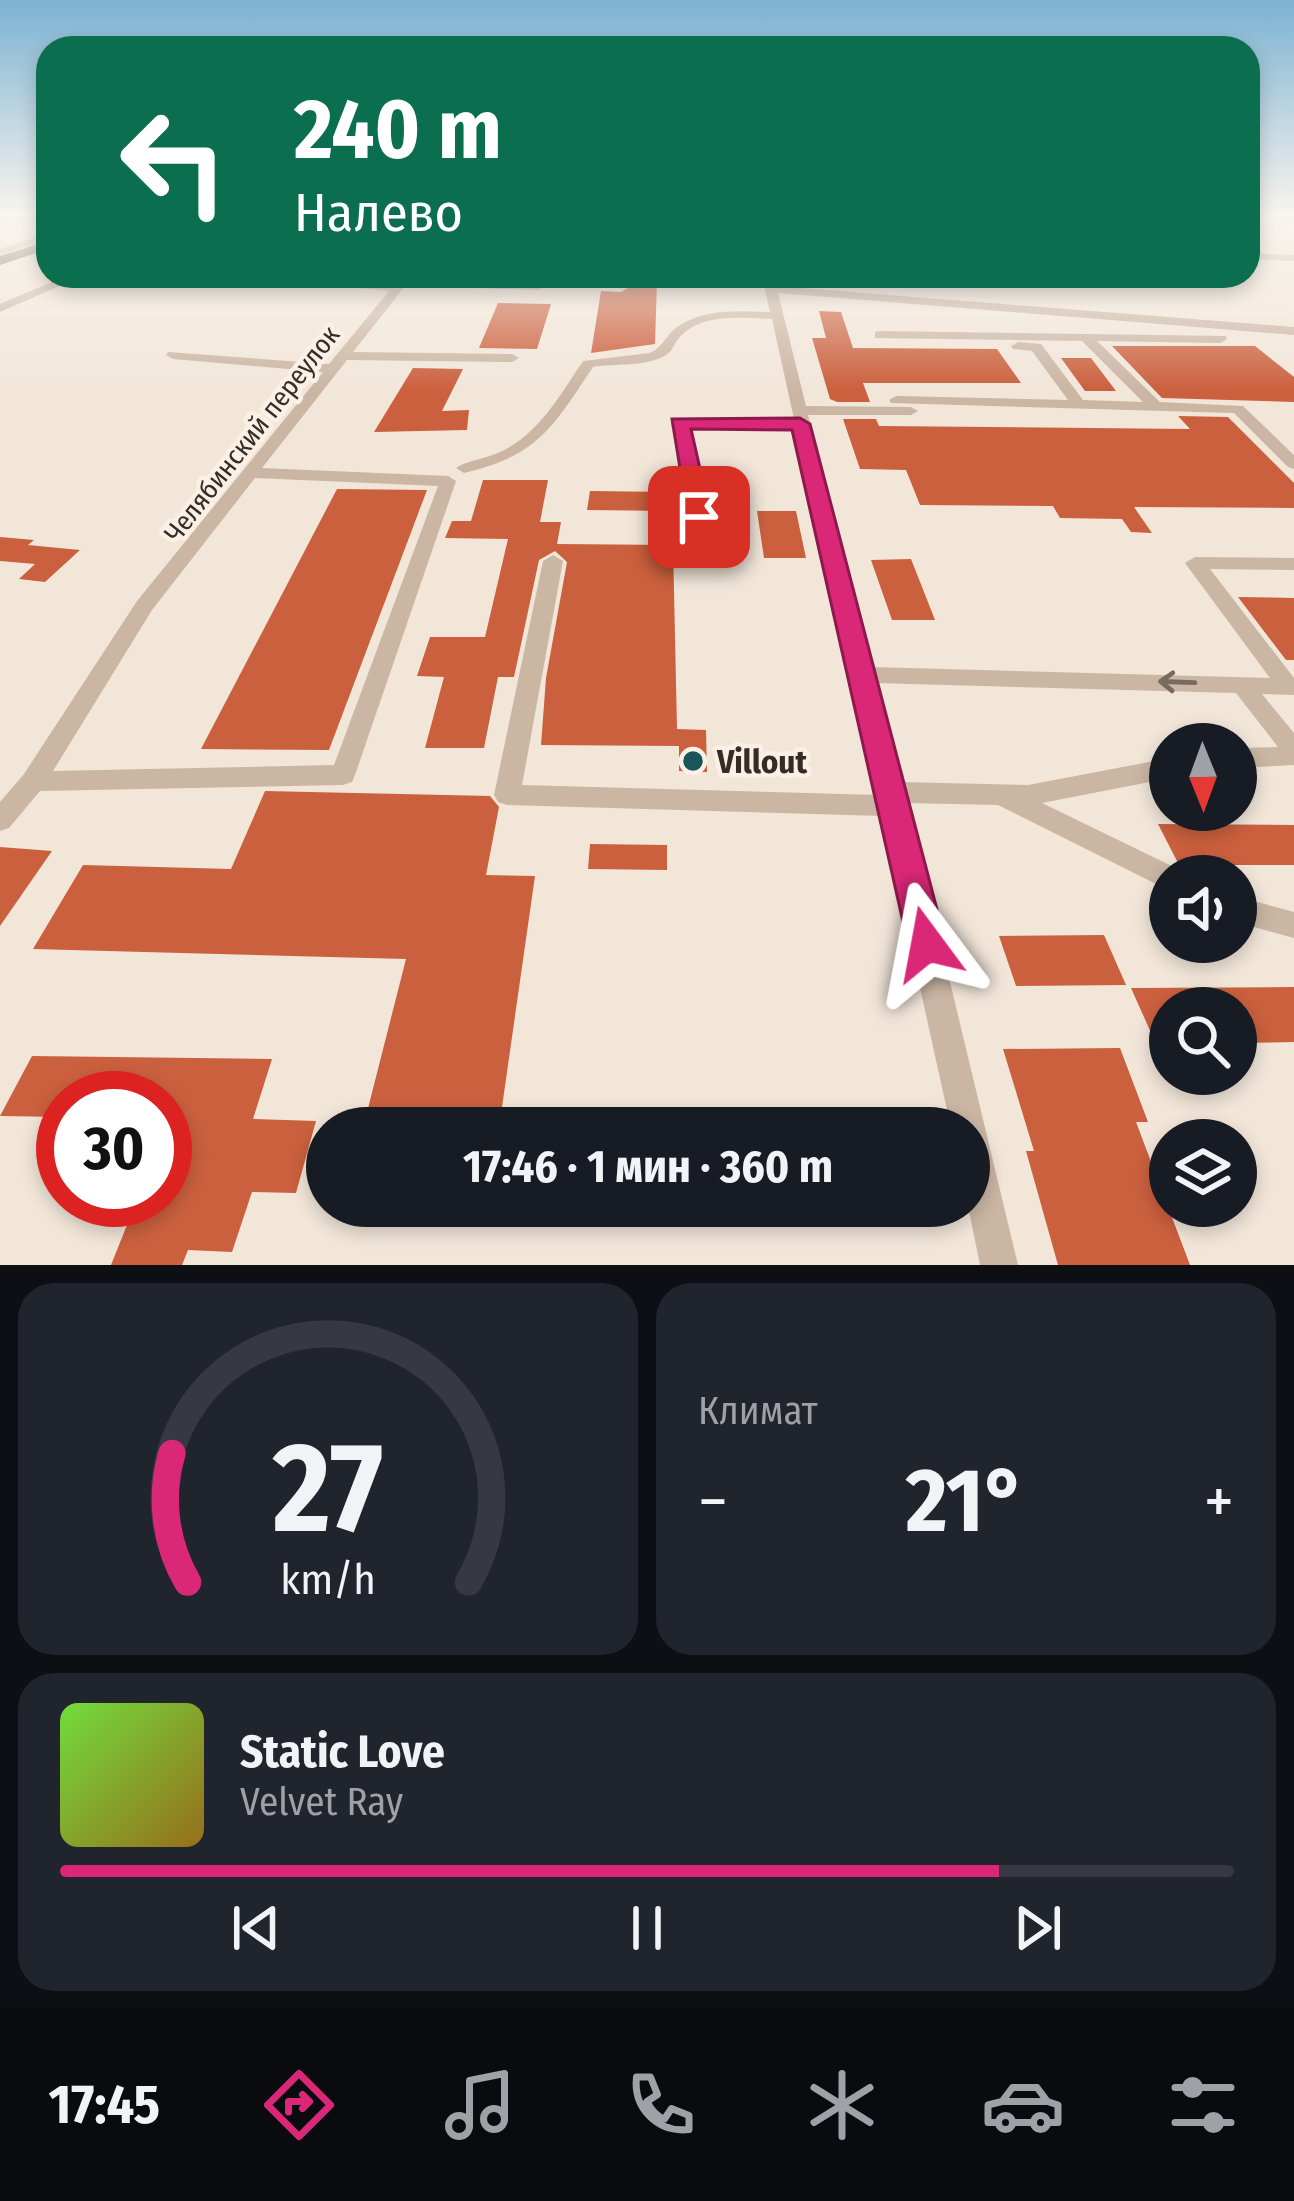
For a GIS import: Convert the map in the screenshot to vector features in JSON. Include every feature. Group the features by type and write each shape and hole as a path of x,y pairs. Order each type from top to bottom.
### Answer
{"street":[{"path":"0,308 48,288"},
{"name":"Челябинский переулок","path":"0,820 33,782 144,606 255,473 398,288"},
{"path":"771,288 964,1107"},
{"path":"805,288 863,298 1294,335"},
{"path":"863,298 884,345 1294,335"},
{"path":"1006,309 1078,404"},
{"path":"464,468 492,463 529,443 554,421 588,364 610,356 658,355 667,350 672,336 708,315 777,316"},
{"path":"1086,338 1156,407"},
{"path":"173,356 340,363 512,358"},
{"path":"896,400 1238,409 1294,464"},
{"path":"699,517 679,423 953,412"},
{"path":"33,782 343,776 448,481 255,473"},
{"path":"553,560 507,795 895,799 1028,795 1149,772"},
{"path":"1292,687 1195,563 1294,564"},
{"path":"861,675 1292,687"},
{"path":"1241,685 1294,753"},
{"path":"1257,756 1294,753"},
{"path":"1000,794 1149,868"},
{"path":"1257,915 1294,925"},
{"path":"990,1224 999,1265"}],"building":[{"path":"657,288 655,344 591,353 601,291"},
{"path":"498,303 551,304 537,349 479,348"},
{"path":"819,311 841,312 853,348 997,349 1021,383 863,383 870,402 837,402 830,399 812,338 826,338"},
{"path":"1112,346 1255,346 1294,377 1294,402 1162,398"},
{"path":"1061,358 1091,358 1116,391 1085,391"},
{"path":"413,368 463,369 442,411 469,410 467,430 374,432"},
{"path":"1178,416 1228,417 1294,483 1294,508 1134,507 1152,533 1131,532 1122,519 1060,518 1053,506 920,505 906,470 860,469 843,419 876,419 879,426 1190,429"},
{"path":"483,480 548,480 540,522 561,522 557,544 673,545 677,729 706,730 707,772 679,771 679,746 541,745 546,678 567,562 555,551 539,560 514,677 498,677 484,748 425,748 444,677 417,676 430,637 485,637 508,539 445,538 452,521 471,521"},
{"path":"337,489 427,490 329,750 201,749"},
{"path":"590,491 671,492 671,511 587,510"},
{"path":"757,511 796,511 806,558 764,558"},
{"path":"0,537 80,550 45,582 19,579 35,564 0,561"},
{"path":"911,559 935,620 892,620 871,560"},
{"path":"1238,597 1294,598 1294,660 1286,660"},
{"path":"265,791 490,796 499,807 486,875 535,876 502,1107 368,1107 406,959 33,949 83,865 231,869"},
{"path":"1257,825 1294,825 1294,865 1257,865 1257,855 1174,855 1162,831 1257,831"},
{"path":"590,844 667,845 667,870 588,869"},
{"path":"0,847 52,851 0,926"},
{"path":"1104,935 1126,985 1016,986 999,936"},
{"path":"1257,987 1294,987 1294,1042 1257,1043"},
{"path":"1131,988 1149,988 1149,1028"},
{"path":"1120,1048 1148,1122 1136,1122 1149,1156 1149,1227 1176,1227 1190,1265 1058,1265 1026,1151 1034,1151 1003,1049"},
{"path":"32,1056 272,1059 253,1119 306,1121 306,1157 296,1193 252,1192 232,1252 188,1250 182,1265 111,1265 126,1227 192,1227 192,1071 36,1071 36,1117 0,1116"}],"place":[{"name":"Villout","path":"693,761"}],"route":[{"path":"699,517 679,423 800,424 927,944"}]}
